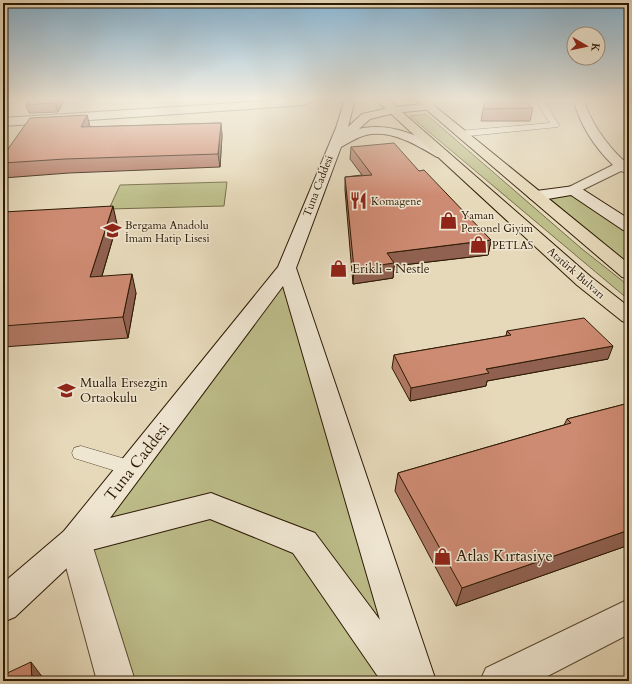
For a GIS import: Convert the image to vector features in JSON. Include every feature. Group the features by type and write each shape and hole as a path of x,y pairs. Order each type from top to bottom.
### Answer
{"main road":[{"name":"Atatürk Bulvarı","path":"417,131 584,281 629,317"},
{"path":"456,131 629,273"}],"street":[{"name":"Tuna Caddesi","path":"3,605 75,541 287,268 341,131"},
{"name":"Tuna Caddesi","path":"333,149 351,131"},
{"path":"536,196 574,190 626,166 593,131"},
{"path":"333,149 361,133 385,132 415,139 442,154"},
{"path":"574,190 629,226"},
{"path":"287,268 417,681"},
{"path":"116,681 75,541 211,506 304,543 403,681"},
{"path":"499,681 629,616"}],"lane":[{"path":"459,134 492,131"},
{"path":"81,453 132,468"}],"green space":[{"path":"428,131 446,131 582,249 629,286 629,300"},
{"path":"227,182 224,206 109,209 120,185"},
{"path":"574,190 629,226 629,273 536,196"},
{"path":"287,268 417,681 116,681 75,541"}],"building":[{"path":"21,131 220,131 218,154 65,159 3,163 3,156"},
{"path":"394,143 419,171 424,170 491,240 387,253 394,263 354,269 345,177 372,175 351,147"},
{"path":"113,206 90,277 132,274 123,317 3,326 3,212"},
{"path":"584,318 613,346 486,369 489,373 411,388 394,355 511,335 507,331"},
{"path":"629,403 629,530 462,588 398,473 571,423 567,419"},
{"path":"31,662 32,681 3,681 3,675"}],"place":[{"name":"Komagene","path":"358,201"},
{"name":"Yaman Personel Giyim","path":"448,221"},
{"name":"Bergama Anadolu İmam Hatip Lisesi","path":"112,231"},
{"name":"PETLAS","path":"479,245"},
{"name":"Erikli - Nestle","path":"339,269"},
{"name":"Mualla Ersezgin Ortaokulu","path":"67,390"},
{"name":"Atlas Kırtasiye","path":"443,556"}]}
